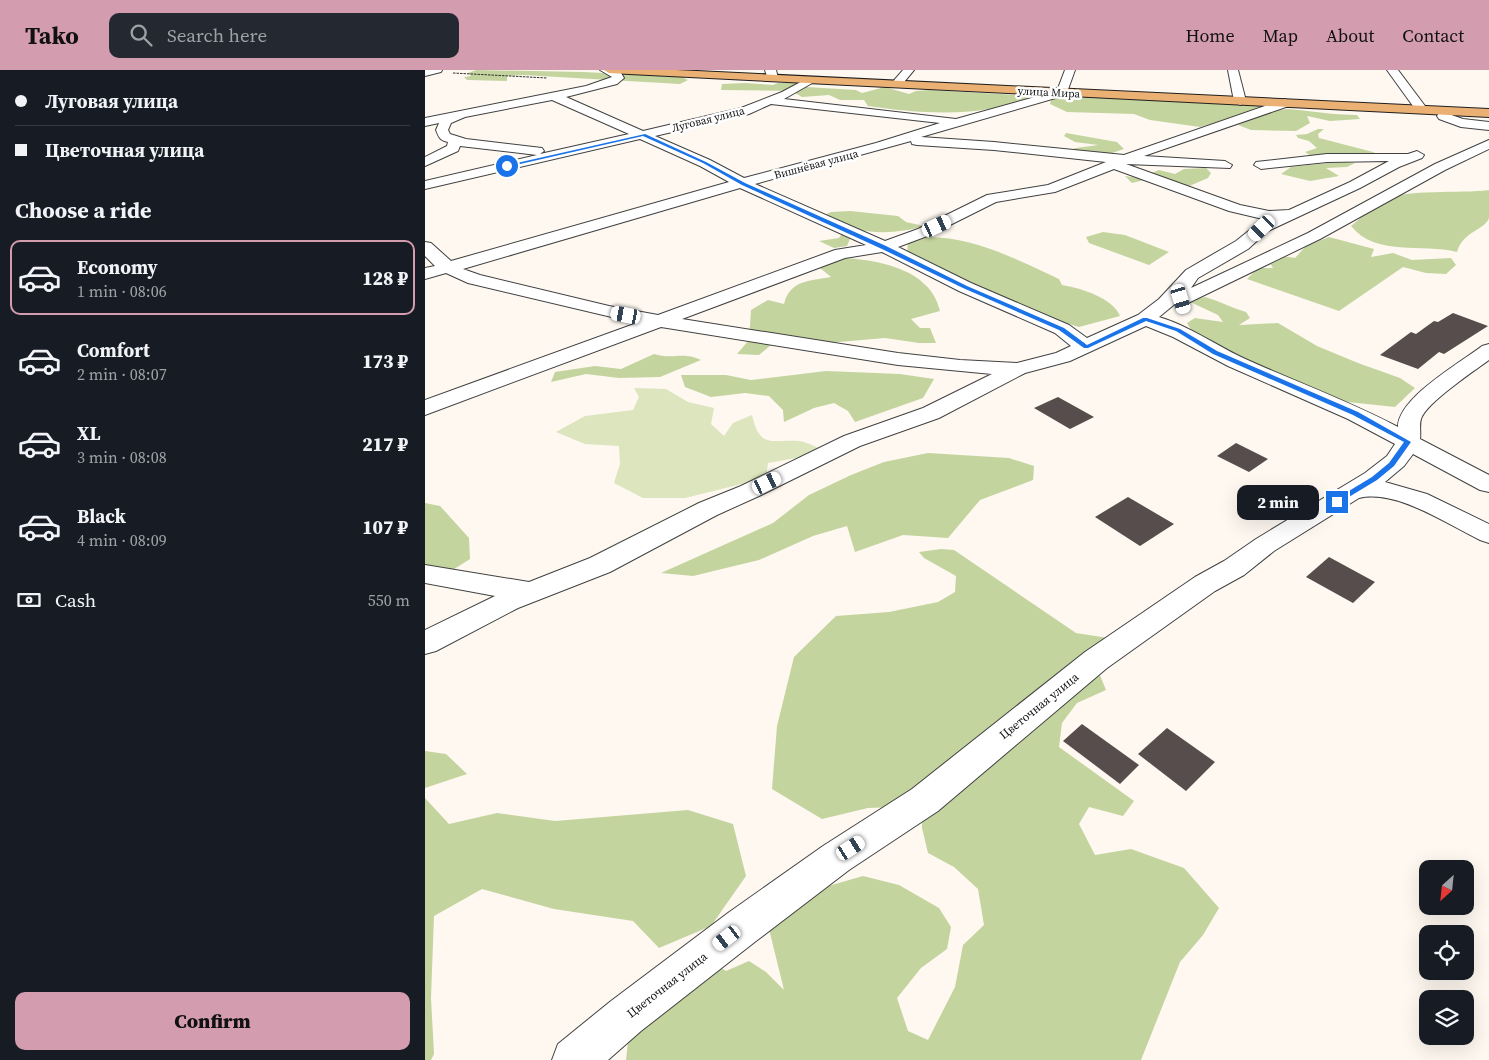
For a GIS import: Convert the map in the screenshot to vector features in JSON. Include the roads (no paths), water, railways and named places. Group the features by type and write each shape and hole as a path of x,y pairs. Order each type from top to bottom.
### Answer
{"main road":[{"name":"улица Мира","path":"609,70 771,74 810,80 1489,113"}],"street":[{"path":"425,73 437,70"},
{"path":"425,122 603,85 618,78 613,72 605,70"},
{"path":"896,84 909,70"},
{"path":"1062,93 1070,70"},
{"path":"1233,70 1239,100"},
{"path":"1392,70 1422,110"},
{"name":"Луговая улица","path":"425,185 745,111 772,101 810,80"},
{"name":"Вишнёвая улица","path":"425,274 881,146 1062,93"},
{"path":"554,96 705,162 743,184 965,287 1061,329 1086,347"},
{"path":"772,101 853,111 915,115 958,122"},
{"path":"425,408 588,346 841,254 884,248 951,220 992,198 1049,189 1119,161 1285,103"},
{"path":"425,122 438,116 434,110"},
{"path":"425,158 437,142 446,121 464,113"},
{"path":"1443,116 1461,123 1489,126"},
{"path":"442,132 445,137 455,141 508,148 564,152"},
{"path":"425,162 453,148 455,141"},
{"path":"881,146 898,142 930,141 1119,161 1225,165"},
{"path":"425,643 508,601 600,565 708,509 750,491 852,441 931,413 1018,369 1063,357 1086,347 1145,319 1180,294 1315,236 1440,167 1489,144 1432,153 1327,158 1261,165"},
{"path":"1189,336 1180,294 1191,274 1201,266 1242,245 1262,228 1291,213 1355,185 1394,164 1432,153"},
{"path":"1119,161 1187,193 1250,213 1269,216 1291,213"},
{"path":"425,247 446,268 474,278 609,312 897,359 960,366 1018,369"},
{"path":"1145,319 1178,330 1215,352 1356,414 1489,484"},
{"path":"1408,442 1410,418 1426,400 1489,350"},
{"name":"Цветочная улица","path":"574,1060 626,1016 742,927 836,858 925,800 1096,660 1205,584 1234,568 1265,546 1353,492 1391,465 1408,442"},
{"path":"1353,492 1364,488 1387,490 1431,507 1489,534"},
{"path":"425,574 533,592"}]}
